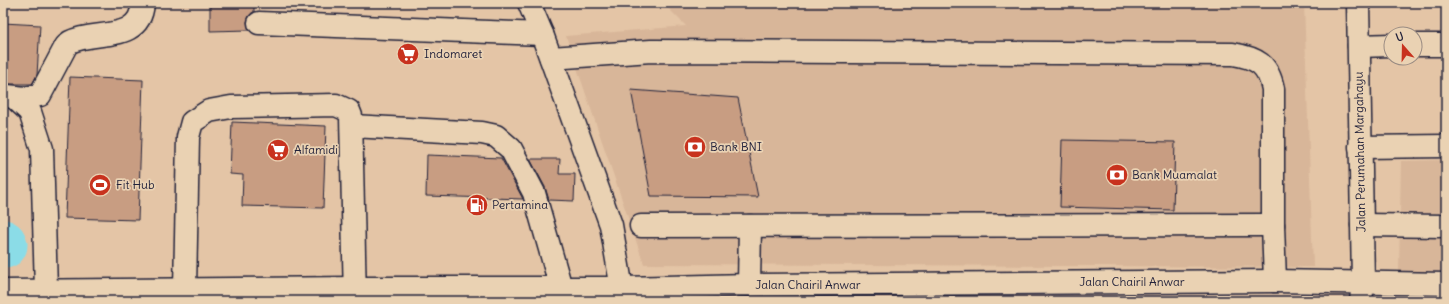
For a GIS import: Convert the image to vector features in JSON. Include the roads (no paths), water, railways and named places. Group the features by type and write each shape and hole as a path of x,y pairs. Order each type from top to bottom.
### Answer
{"main road":[{"path":"9,96 32,98 43,92 66,46 70,42 124,31 135,25 142,13 143,3"},
{"path":"529,3 551,58 611,226 623,295"},
{"name":"Jalan Perumahan Margahayu","path":"1358,3 1362,292"},
{"path":"259,23 542,34"},
{"path":"1423,45 1446,45"},
{"path":"1359,46 1383,46"},
{"path":"551,58 651,51 1225,54 1250,57 1261,63 1270,75 1273,89 1273,225 1275,281"},
{"path":"9,96 30,112 42,149 46,290"},
{"path":"185,289 188,137 192,122 209,111 231,107 336,105 349,112 352,126 355,294"},
{"path":"352,126 482,133 496,136 511,149 534,193 561,288"},
{"path":"1360,147 1446,146"},
{"path":"641,226 1273,225"},
{"path":"1362,225 1446,226"},
{"path":"749,285 750,226"},
{"name":"Jalan Chairil Anwar","path":"3,291 185,289 355,294 561,288 623,295 749,285 1275,281 1362,292 1446,284"}],"place":[{"name":"Indomaret","path":"408,54"},
{"name":"Bank BNI","path":"695,147"},
{"name":"Alfamidi","path":"278,150"},
{"name":"Bank Muamalat","path":"1117,175"},
{"name":"Fit Hub","path":"100,185"},
{"name":"Pertamina","path":"477,205"}]}
